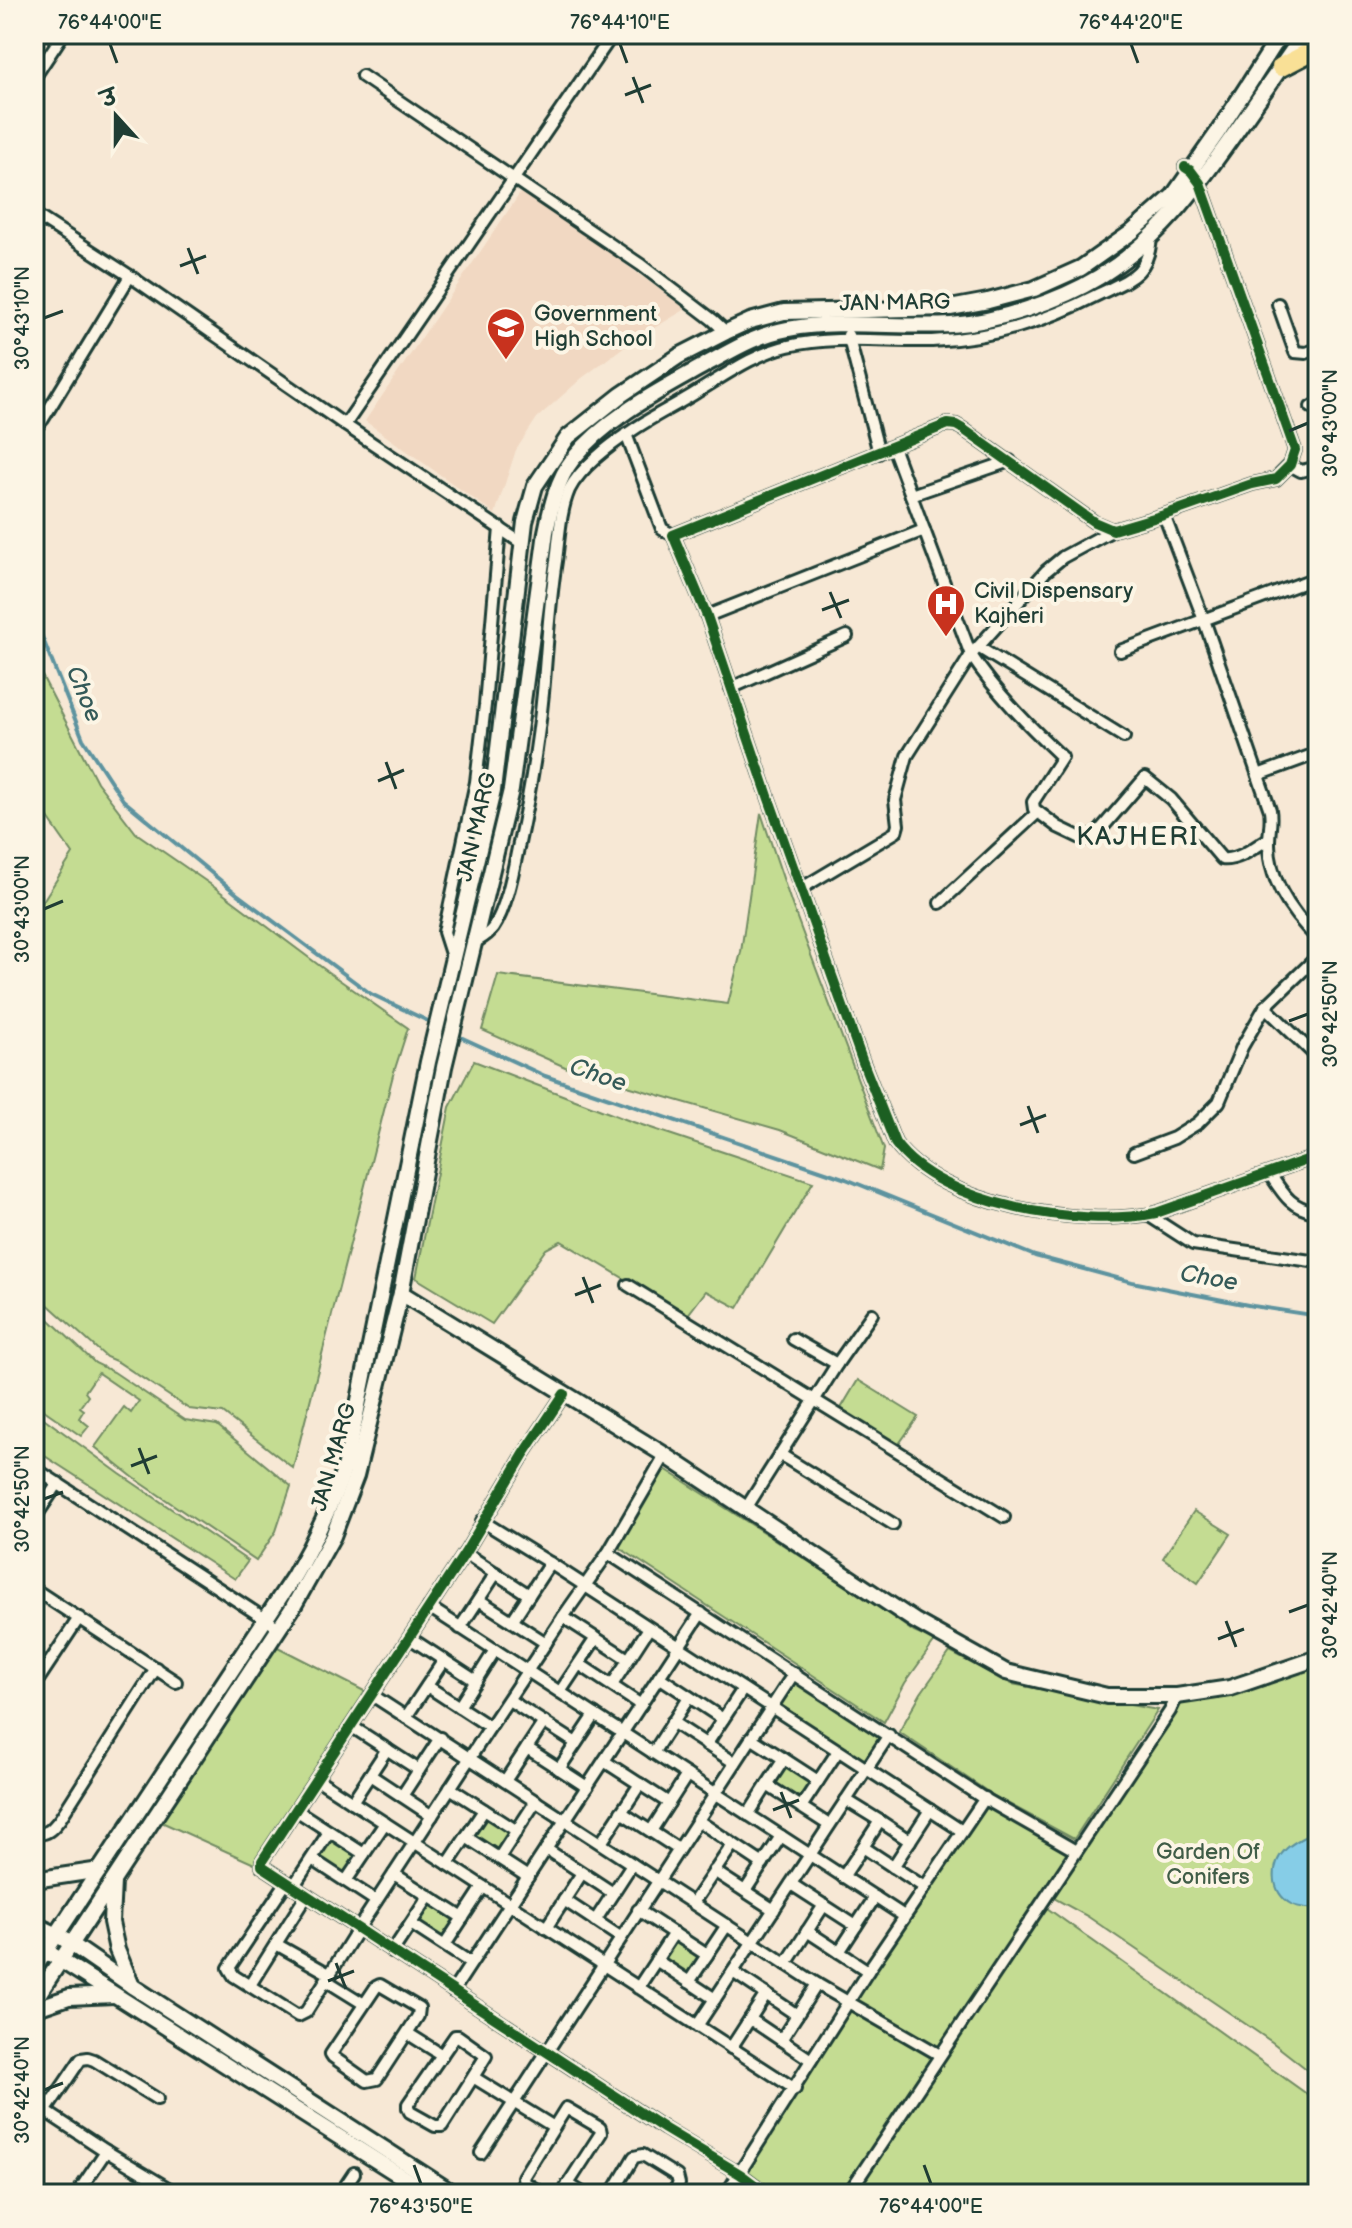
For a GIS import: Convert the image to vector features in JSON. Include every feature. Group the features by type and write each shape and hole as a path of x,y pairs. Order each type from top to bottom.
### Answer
{"highway":[{"path":"1281,67 1318,48"}],"main road":[{"name":"JAN MARG","path":"34,2001 60,1960 64,1940 100,1870 278,1598 304,1573 333,1536 356,1476 401,1293 461,991 511,790 553,497 571,461 594,437 635,405 744,343 786,329 847,332 953,325 1007,315 1053,300 1099,277 1174,216 1192,173 1281,34"},
{"name":"JAN MARG","path":"64,1940 113,1880 279,1628 346,1464 428,1062 493,791 525,522 535,486 568,437 621,395 679,356 750,321 784,312 950,308 1034,289 1081,268 1132,232 1173,196 1281,67 1304,34"},
{"path":"401,1293 665,1455 915,1621 1006,1672 1107,1696 1177,1696 1230,1688 1318,1658"},
{"path":"34,1880 100,1870"},
{"path":"113,1880 111,1922 117,1950 132,1986"},
{"path":"34,1927 64,1940 454,2194"},
{"path":"34,1927 46,1951 429,2194"},
{"path":"34,1969 46,1951 64,1940"},
{"path":"34,2009 69,1997 115,1995"}],"street":[{"path":"34,78 63,34"},
{"path":"345,425 613,34"},
{"path":"362,76 641,265 726,332"},
{"path":"802,888 896,832 895,800 907,756 975,651 1046,571 1063,557 1113,530 1276,479 1290,465 1295,450 1192,173"},
{"path":"34,214 523,544"},
{"path":"34,430 130,276"},
{"path":"1278,304 1295,352 1300,354 1318,349"},
{"path":"472,944 493,928 513,870 527,807 543,695 550,597 561,520 570,489 587,467 626,434 737,366 765,353 847,332 879,453"},
{"path":"673,535 948,424 956,425 1010,461 1094,522 1113,530"},
{"path":"626,434 662,529 673,535 707,616 869,1078 902,1153 927,1172 973,1194 1005,1205 1083,1217 1148,1215 1318,1156"},
{"path":"893,447 924,530 989,683 1020,718 1062,757 1033,802 1037,813 1083,839 1090,838 1145,778 1171,799 1222,859 1237,857 1268,839"},
{"path":"911,495 1010,461"},
{"path":"1290,465 1301,471 1318,467"},
{"path":"1164,515 1270,810 1272,822 1268,839 1274,875 1293,912 1318,939"},
{"path":"453,960 444,932 476,782 500,528"},
{"path":"707,616 924,530"},
{"path":"1120,651 1313,579"},
{"path":"731,688 847,636"},
{"path":"975,651 1124,737"},
{"path":"1258,775 1318,753"},
{"path":"940,903 1037,813"},
{"path":"1134,1153 1174,1138 1198,1123 1219,1102 1242,1047 1265,1007 1318,956"},
{"path":"1265,1007 1318,1058"},
{"path":"1270,1174 1286,1199 1317,1215"},
{"path":"1148,1215 1193,1244 1318,1262"},
{"path":"628,1285 1004,1517"},
{"path":"745,1510 872,1314"},
{"path":"793,1339 837,1364"},
{"path":"564,1394 482,1521 465,1553 261,1863 263,1868 767,2194"},
{"path":"329,1832 312,1859 230,1964 234,1976 298,2016 306,2012 329,1978 490,1727 608,1553 665,1455"},
{"path":"781,1455 893,1524"},
{"path":"34,1468 279,1628"},
{"path":"34,1519 58,1483"},
{"path":"482,1521 962,1831"},
{"path":"465,1553 529,1595"},
{"path":"608,1553 985,1798 1076,1851"},
{"path":"512,1621 550,1563"},
{"path":"460,1628 496,1573"},
{"path":"34,1589 176,1682"},
{"path":"479,1600 546,1643"},
{"path":"429,1607 904,1916"},
{"path":"453,1991 701,1613"},
{"path":"563,1617 628,1659"},
{"path":"34,1686 79,1618"},
{"path":"612,1685 649,1628"},
{"path":"410,1638 476,1681"},
{"path":"560,1692 596,1638"},
{"path":"459,1707 495,1650"},
{"path":"406,1717 444,1660"},
{"path":"579,1664 641,1705"},
{"path":"34,1833 51,1831 60,1819 156,1668"},
{"path":"481,2153 794,1673"},
{"path":"659,1677 723,1719"},
{"path":"427,1686 490,1727"},
{"path":"706,1745 743,1689"},
{"path":"372,1695 817,1984 940,2055"},
{"path":"848,2194 1170,1711 1177,1696"},
{"path":"653,1753 689,1697"},
{"path":"509,1700 576,1743"},
{"path":"559,1769 595,1715"},
{"path":"505,1781 544,1722"},
{"path":"672,1722 735,1763"},
{"path":"351,1726 419,1770"},
{"path":"697,2026 889,1735"},
{"path":"402,1796 440,1738"},
{"path":"751,1738 818,1781"},
{"path":"527,1748 587,1787"},
{"path":"352,1802 387,1749"},
{"path":"801,1807 838,1751"},
{"path":"748,1815 784,1759"},
{"path":"604,1761 669,1803"},
{"path":"370,1775 432,1816"},
{"path":"651,1831 687,1775"},
{"path":"317,1779 795,2089"},
{"path":"601,1843 640,1784"},
{"path":"767,1785 829,1825"},
{"path":"450,1788 517,1831"},
{"path":"726,2194 868,1971 985,1798"},
{"path":"846,1800 910,1841"},
{"path":"499,1858 536,1801"},
{"path":"296,1810 364,1854"},
{"path":"448,1864 484,1810"},
{"path":"893,1867 930,1810"},
{"path":"621,1812 678,1849"},
{"path":"697,1820 763,1864"},
{"path":"843,1877 880,1821"},
{"path":"346,1881 385,1823"},
{"path":"745,1891 781,1836"},
{"path":"466,1837 528,1877"},
{"path":"693,1903 733,1844"},
{"path":"863,1847 924,1887"},
{"path":"546,1849 613,1893"},
{"path":"312,1859 376,1901"},
{"path":"595,1921 632,1864"},
{"path":"714,1871 774,1910"},
{"path":"546,1928 582,1873"},
{"path":"394,1874 463,1918"},
{"path":"791,1884 856,1926"},
{"path":"445,1945 483,1887"},
{"path":"250,1985 306,1896"},
{"path":"392,1952 429,1896"},
{"path":"839,1952 875,1897"},
{"path":"564,1900 620,1937"},
{"path":"786,1964 824,1905"},
{"path":"638,1910 707,1955"},
{"path":"411,1924 471,1963"},
{"path":"689,1982 727,1925"},
{"path":"807,1931 868,1971"},
{"path":"638,1988 674,1933"},
{"path":"276,1944 364,2004"},
{"path":"656,1960 715,1999"},
{"path":"733,1972 797,2015"},
{"path":"781,2040 817,1984"},
{"path":"380,1985 419,2008 418,2016 407,2033 377,2079 367,2081 331,2054 380,1985"},
{"path":"731,2048 766,1994"},
{"path":"750,2019 811,2060"},
{"path":"407,2033 442,2055"},
{"path":"458,2036 485,2053 486,2058 473,2077 442,2126 435,2126 410,2112 408,2104 452,2037 458,2036"},
{"path":"34,2128 81,2059 88,2058 157,2099"},
{"path":"473,2077 554,2127"},
{"path":"543,2194 524,2182 523,2177 566,2108 601,2130 566,2189 584,2194"},
{"path":"45,2111 178,2194"},
{"path":"77,2194 106,2151"},
{"path":"612,2194 634,2157 639,2154 677,2176 679,2184 671,2194"},
{"path":"340,2194 354,2173"}],"shaded area":[{"name":"Government High School","path":"523,189 686,309 629,343 582,378 537,418 516,450 495,514 365,421"}],"green space":[{"path":"34,656 97,782 136,833 408,1028 393,1075 293,1468 223,1413 189,1409 106,1357 34,1292 34,915 73,854 34,798"},
{"path":"761,813 791,902 884,1149 880,1170 780,1130 572,1070 482,1030 498,975 728,1004 741,952"},
{"path":"474,1061 630,1121 813,1182 738,1308 706,1291 687,1316 561,1241 546,1249 492,1324 416,1278 450,1107"},
{"path":"34,1305 95,1363 114,1372 185,1420 217,1425 291,1486 276,1531 256,1561 134,1478 95,1447 124,1407 131,1413 139,1401 98,1373 85,1392 88,1396 80,1407 84,1410 79,1418 89,1426 81,1436 34,1403"},
{"path":"858,1380 918,1417 896,1448 840,1410"},
{"path":"34,1411 248,1561 235,1579 34,1449"},
{"path":"665,1469 914,1632 935,1641 905,1683 884,1722 617,1546"},
{"path":"1194,1511 1231,1534 1198,1583 1163,1558"},
{"path":"262,1639 372,1695 263,1868 146,1815"},
{"path":"950,1652 1012,1684 1158,1710 1074,1839 994,1796 899,1732 921,1693"},
{"name":"Garden Of Conifers","path":"1318,1663 1318,2078 1272,2042 1087,1916 1054,1898 1047,1908 1318,2102 1318,2194 728,2194 987,1799 1079,1858 1184,1697"},
{"path":"794,1673 889,1735 866,1769 772,1707"},
{"path":"786,1765 812,1783 800,1801 772,1783"},
{"path":"485,1816 511,1832 498,1852 471,1836"},
{"path":"331,1837 359,1855 345,1876 316,1857"},
{"path":"430,1902 457,1920 443,1940 416,1923"},
{"path":"675,1938 702,1956 688,1977 661,1959"}],"water":[{"path":"1308,1835 1318,1838 1316,1909 1297,1906 1284,1899 1275,1878 1281,1855"}],"waterway":[{"name":"Choe","path":"34,617 83,739 123,800 237,894 371,994 449,1031"},
{"name":"Choe","path":"456,1035 545,1076 846,1179 1035,1256 1132,1282 1318,1316"}],"cycle path":[{"path":"1185,167 1200,183 1295,450 1290,465 1276,479 1113,530 1094,522 963,429 948,424 673,535 707,616 862,1060 895,1143 917,1165 945,1183 1015,1208 1053,1214 1125,1217 1156,1213 1318,1156"},
{"path":"564,1394 465,1553 262,1861 262,1866 767,2194"}],"place":[{"name":"Government High School","path":"506,361"},
{"name":"Civil Dispensary Kajheri","path":"946,638"}],"district":[{"name":"KAJHERI","path":"1138,837"}]}
